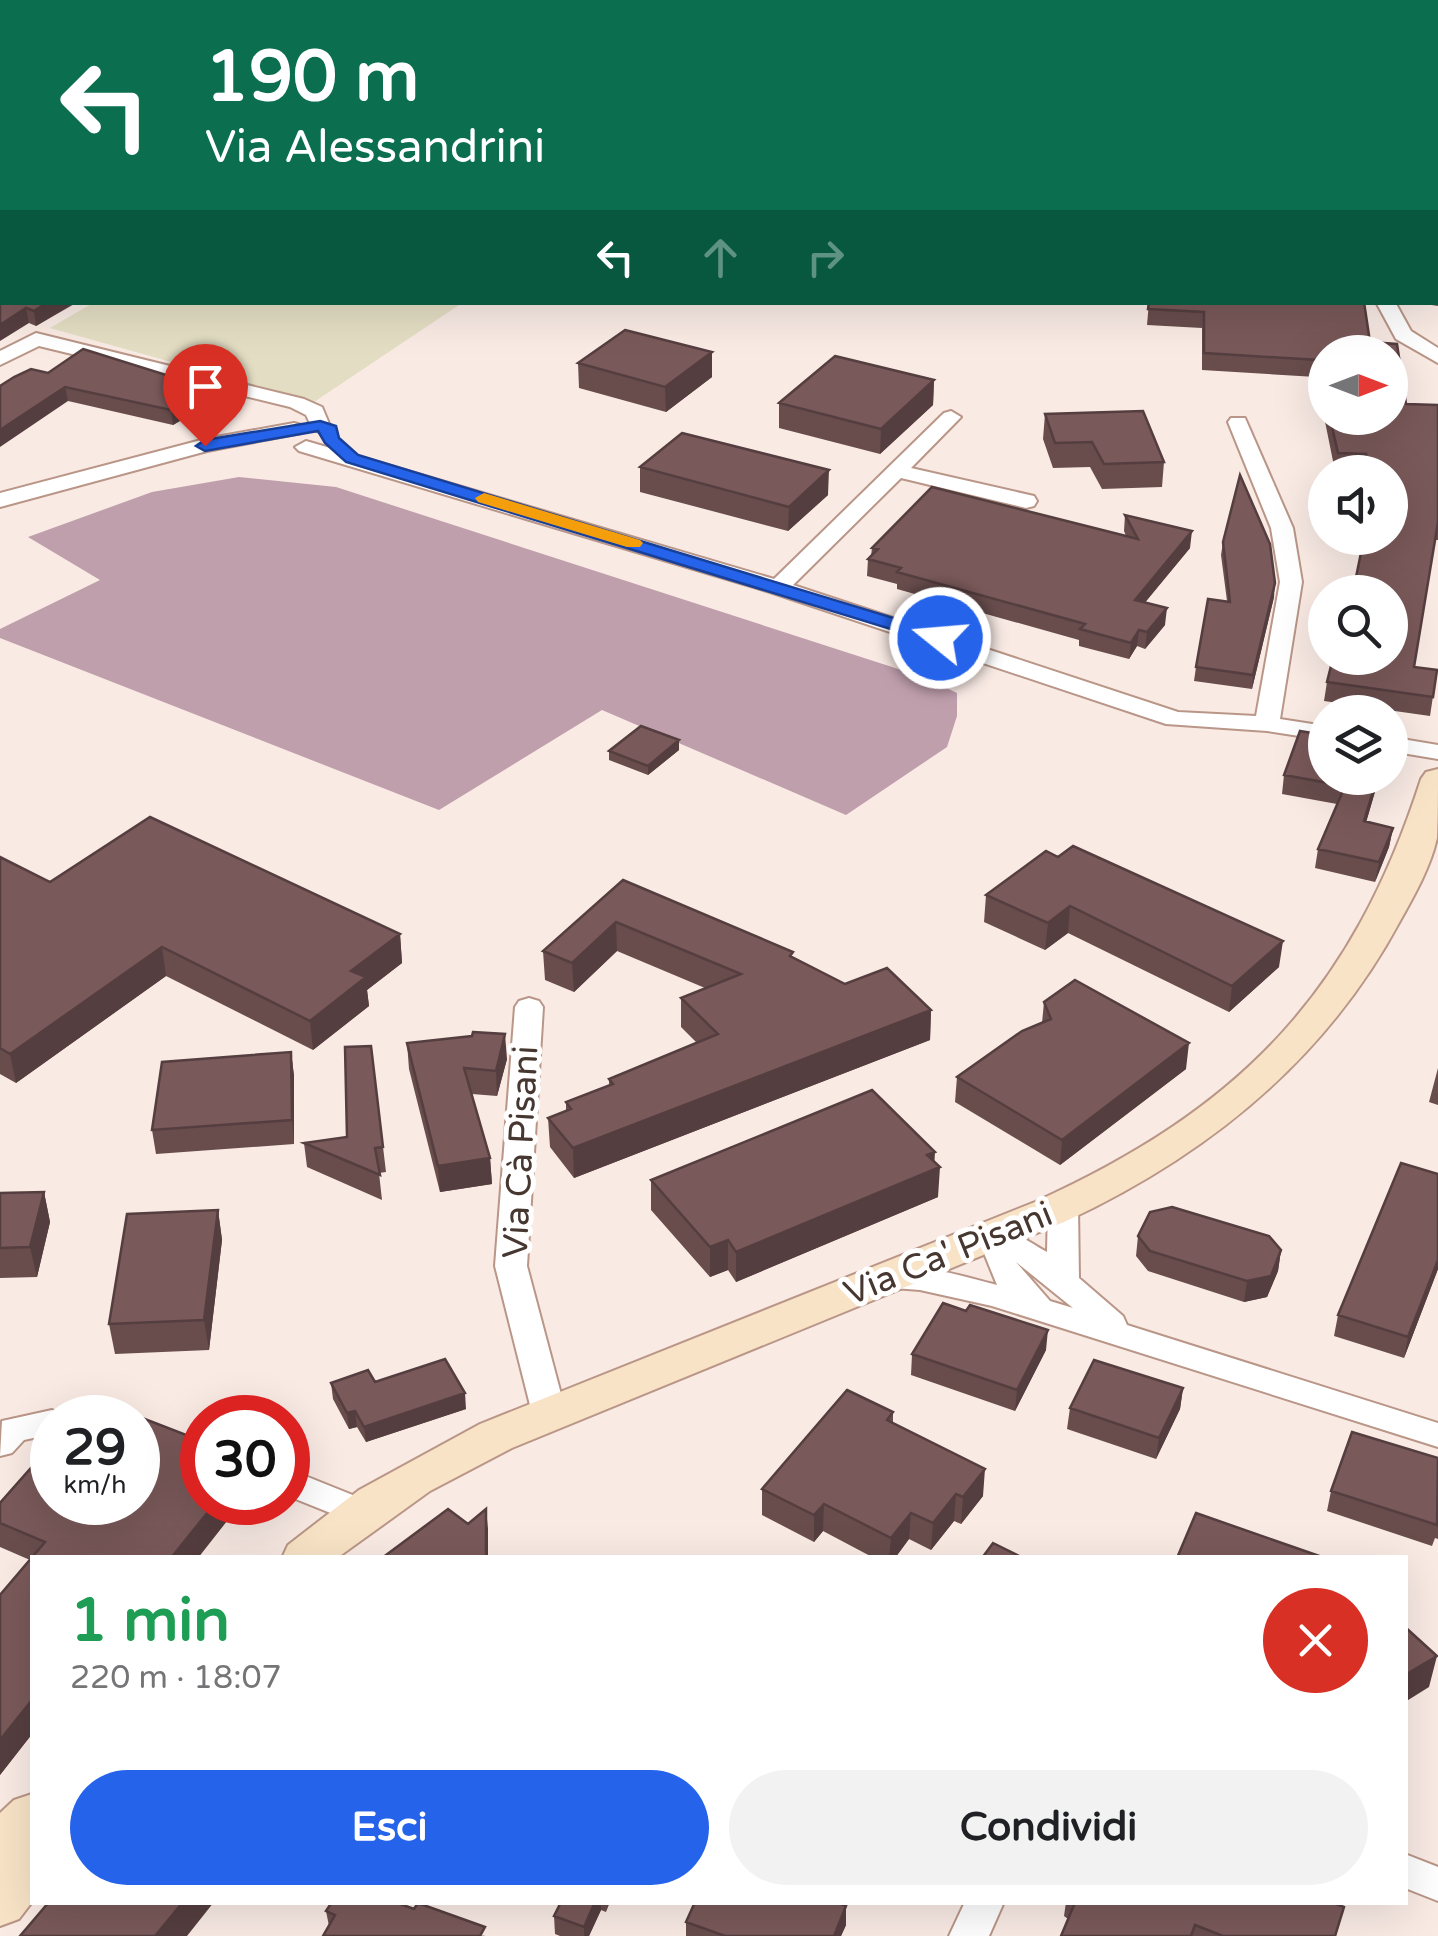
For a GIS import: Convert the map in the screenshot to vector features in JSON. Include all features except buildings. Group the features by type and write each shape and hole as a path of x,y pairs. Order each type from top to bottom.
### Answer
{"main road":[{"name":"Via Ca' Pisani","path":"309,1555 363,1513 460,1454 549,1412 892,1278 1063,1206 1182,1140 1260,1080 1328,1008 1358,967 1431,832 1438,779"},
{"path":"0,1845 30,1818"},
{"path":"0,1903 30,1866"}],"street":[{"path":"1388,305 1404,335 1434,361"},
{"path":"0,359 36,339 297,403 315,411 325,433 352,458"},
{"path":"778,587 951,417"},
{"path":"1238,422 1282,528 1291,582 1268,724"},
{"path":"0,500 205,446 246,438 296,439 325,433"},
{"path":"296,439 335,457 352,458 778,587 1175,720 1268,724 1308,731"},
{"path":"896,471 1026,501"},
{"path":"1408,747 1438,752"},
{"name":"Via Cà Pisani","path":"529,1007 510,1266 549,1412"},
{"path":"1063,1206 1063,1280"},
{"path":"992,1236 1039,1261 1125,1334"},
{"path":"992,1236 998,1265 1014,1287 1048,1310"},
{"path":"892,1278 943,1284 1048,1310 1438,1434"},
{"path":"0,1444 14,1430 30,1427"},
{"path":"310,1491 363,1513"},
{"path":"1408,1872 1438,1884"},
{"path":"969,1936 984,1905"}],"shaded area":[{"path":"90,305 459,305 314,402 50,328"},
{"path":"239,477 336,487 923,677 957,693 957,716 947,747 846,815 602,710 439,810 0,638 0,629 100,580 28,537 152,492"}],"slow traffic":[{"path":"484,498 634,543"}],"route":[{"path":"205,446 320,426 333,433 331,440 352,458 940,638"}]}
